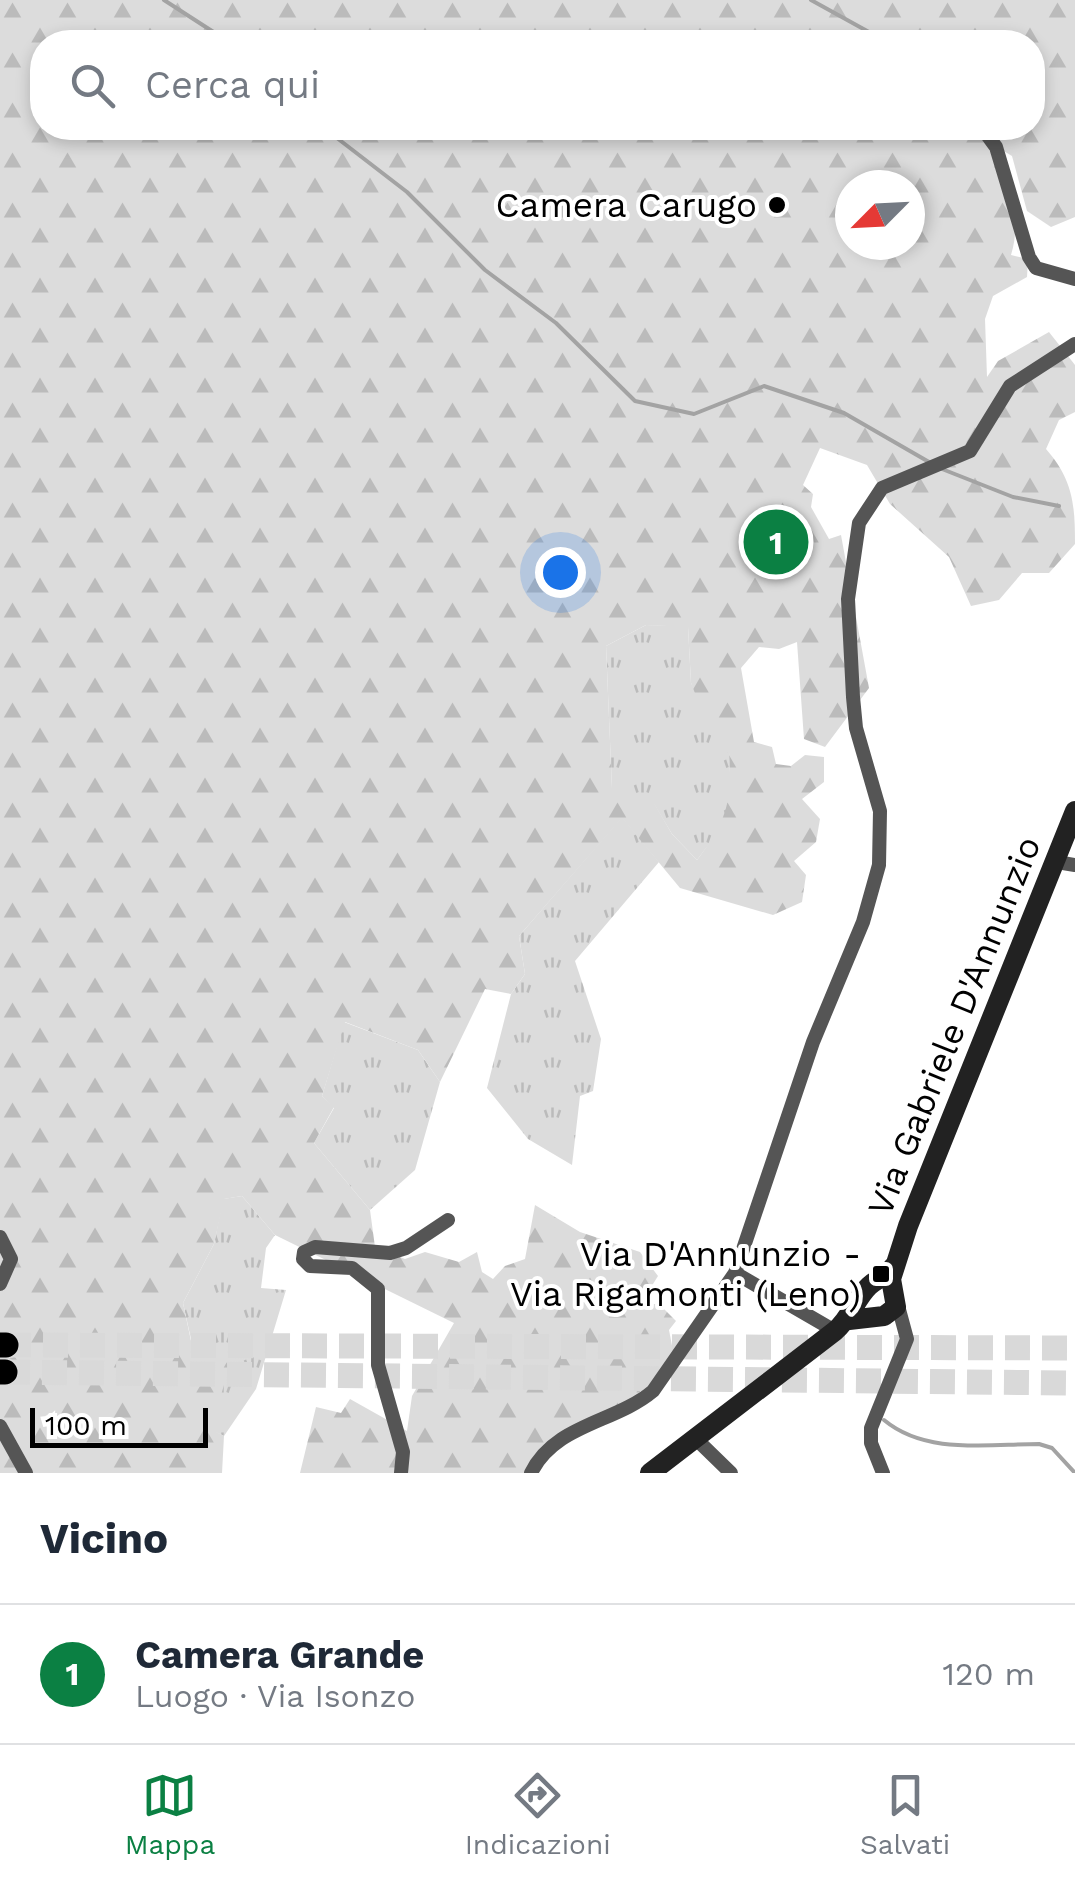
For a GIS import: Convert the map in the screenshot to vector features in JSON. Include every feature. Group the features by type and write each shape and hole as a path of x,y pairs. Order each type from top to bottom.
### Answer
{"main road":[{"name":"Via Gabriele D'Annunzio","path":"886,1299 1066,863 1075,811"},
{"path":"650,1473 842,1326 886,1299"}],"street":[{"path":"989,140 1003,164 1029,257 1036,268 1075,279"},
{"path":"531,1473 540,1458 563,1436 638,1403 653,1391 734,1273 813,1042 864,922 883,832 856,728 853,696 848,599 859,522 873,495 892,481 970,451 1010,386 1075,344"},
{"path":"402,1473 403,1452 388,1412 378,1365 378,1290 352,1268 310,1266 303,1259 304,1252 314,1247 344,1252 406,1248 448,1220"},
{"path":"0,1237 12,1259 0,1284"},
{"path":"734,1273 842,1326"},
{"path":"882,1473 871,1444 872,1428 907,1338 886,1299"},
{"path":"0,1426 26,1473"},
{"path":"695,1438 731,1473"}],"green space":[{"path":"0,0 1075,0 1075,217 1051,227 1027,211 1012,156 987,141 1011,196 1015,226 1011,255 1028,259 1027,277 993,296 985,319 987,377 998,361 1049,332 1075,365 1075,412 1059,420 1046,449 1062,471 1071,493 1075,544 1049,573 1022,573 999,600 971,606 949,557 890,504 867,465 820,448 803,485 813,494 811,507 829,539 841,535 869,688 825,747 804,739 797,642 779,649 759,647 741,668 754,742 772,747 776,764 791,766 805,755 824,757 824,782 802,799 820,819 816,842 794,861 806,875 802,902 773,915 680,888 622,818 519,936 525,974 511,994 485,989 440,1082 418,1050 345,1022 322,1096 334,1107 314,1143 370,1210 375,1247 405,1259 425,1252 459,1262 477,1252 482,1272 493,1279 505,1266 525,1259 535,1205 580,1232 640,1252 658,1276 648,1292 650,1304 659,1304 676,1321 669,1330 674,1356 633,1399 574,1435 534,1473 300,1473 316,1407 341,1413 350,1399 407,1431 412,1396 454,1323 275,1235 242,1196 224,1199 214,1244 183,1303 194,1355 220,1347 229,1368 211,1429 224,1436 222,1473 0,1473","holes":["646,625 688,627 691,683 716,747 729,753 730,770 721,822 697,860 672,834 654,803 612,788 606,646"]},
{"path":"646,625 688,626 691,683 729,752 731,792 722,827 697,860 672,834 654,804 612,789 606,646"},
{"path":"622,817 659,862 575,961 601,1039 593,1091 580,1096 572,1165 528,1139 487,1088 511,994 525,974 519,936"},
{"path":"344,1022 418,1050 440,1082 415,1170 370,1210 314,1143 334,1108 322,1096"},
{"path":"242,1196 275,1235 266,1248 261,1288 286,1290 256,1389 224,1436 211,1430 183,1303 214,1244 223,1199"}],"waterway":[{"path":"164,0 210,30"},
{"path":"811,0 865,30"},
{"path":"340,140 407,192 485,270 556,323 635,401 694,414 764,386 844,413 929,462"},
{"path":"942,469 1013,497 1059,506"},
{"path":"884,1420 919,1439 938,1443 1039,1444 1052,1448 1075,1473"}],"tunnel":[{"path":"6,1345 1075,1348"},
{"path":"5,1372 1075,1383"}],"place":[{"name":"Camera Carugo","path":"777,205"},
{"name":"Camera Grande","path":"776,542"},
{"name":"Via D'Annunzio - Via Rigamonti (Leno)","path":"881,1274"}]}
